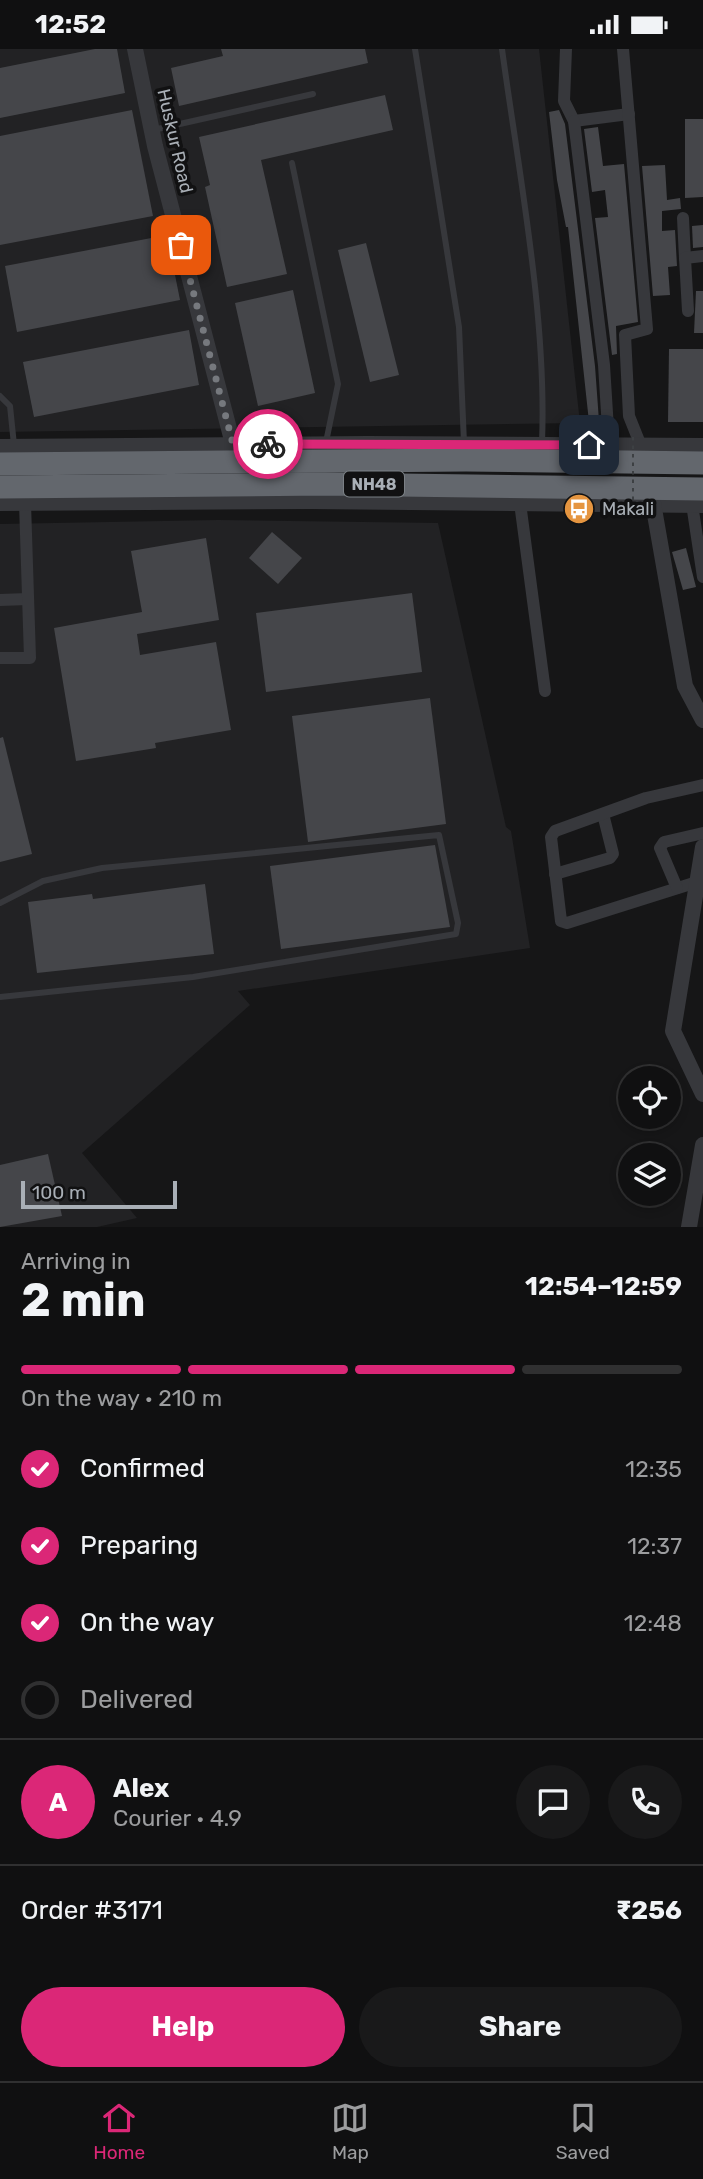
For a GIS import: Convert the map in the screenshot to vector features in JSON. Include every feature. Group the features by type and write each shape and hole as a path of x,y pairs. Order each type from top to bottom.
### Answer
{"highway":[{"name":"NH48","path":"5,453 43,463 466,460 703,463"},
{"name":"NH48","path":"0,488 339,484 699,499"}],"street":[{"name":"Huskur Road","path":"135,49 152,130 233,444"},
{"path":"566,49 564,101 574,121 604,365 609,445"},
{"path":"623,49 647,328 625,335 629,417 637,439"},
{"path":"574,121 629,114"},
{"path":"683,218 688,310"},
{"path":"685,258 703,255"},
{"path":"5,453 233,444 609,445 637,439 703,446"},
{"path":"0,503 653,503 699,499 703,577"},
{"path":"0,658 30,658 25,503"},
{"path":"520,503 545,691"},
{"path":"653,503 685,686 699,702 703,720"},
{"path":"0,600 28,599"},
{"path":"697,882 567,923 561,921 551,837 555,831 646,798 703,785"},
{"path":"555,874 610,858 613,854 603,814"},
{"path":"677,888 660,848 664,842 703,833"},
{"path":"703,847 697,882 699,902 673,1031 703,1094"},
{"path":"689,1227 703,1145"}],"lane":[{"path":"415,49 459,327 464,445"},
{"path":"502,49 533,280 543,411 541,445"},
{"path":"152,130 313,94"},
{"path":"292,163 338,384 326,444"},
{"path":"0,396 10,405 5,453"},
{"path":"0,902 43,881 102,868 439,835 458,923 456,934 193,977 0,997"}],"path":[{"path":"633,517 637,439"}],"shaded area":[{"path":"0,49 539,49 580,423 0,432"},
{"path":"218,520 438,523 506,827 511,831 530,948 238,991 250,1005 82,1153 137,1218 97,1227 0,1227 0,524"}],"building":[{"path":"95,49 117,49 125,93 0,118 0,68"},
{"path":"221,49 365,49 368,63 179,106 171,68 223,56"},
{"path":"385,95 393,130 261,160 287,274 227,287 205,187 210,185 199,137"},
{"path":"132,110 153,216 0,245 0,136"},
{"path":"559,110 565,124 595,366 599,421 589,422 568,227 557,180 549,112"},
{"path":"685,119 703,119 703,197 685,198"},
{"path":"598,127 603,166 624,164 638,322 616,326 617,354 612,355 595,218 608,217 605,190 592,192 584,129"},
{"path":"665,165 667,200 680,198 681,209 662,211 662,231 675,230 677,266 668,267 670,295 653,296 642,166"},
{"path":"703,225 703,247 693,248 692,226"},
{"path":"167,235 180,300 17,332 5,266"},
{"path":"366,243 399,375 370,382 338,250"},
{"path":"293,290 315,393 258,406 235,303"},
{"path":"696,291 703,291 703,333 694,333"},
{"path":"189,330 199,385 34,417 23,362"},
{"path":"669,349 703,349 703,422 668,422"},
{"path":"272,532 302,558 278,584 249,558"},
{"path":"206,538 219,620 137,634 140,655 216,642 231,730 155,743 156,748 76,761 54,628 142,612 131,551"},
{"path":"686,548 696,587 683,590 672,552"},
{"path":"412,593 422,672 266,692 256,613"},
{"path":"430,698 446,824 308,842 292,716"},
{"path":"3,737 32,854 0,862 0,738"},
{"path":"435,845 450,927 281,949 270,866"},
{"path":"205,884 214,954 37,973 28,902 92,894 93,899"},
{"path":"48,1154 62,1216 0,1227 0,1165"}],"way so far":[{"path":"181,245 233,444 268,444"}],"place":[{"name":"Makali","path":"579,509"}],"route":[{"path":"268,444 589,445"}]}
